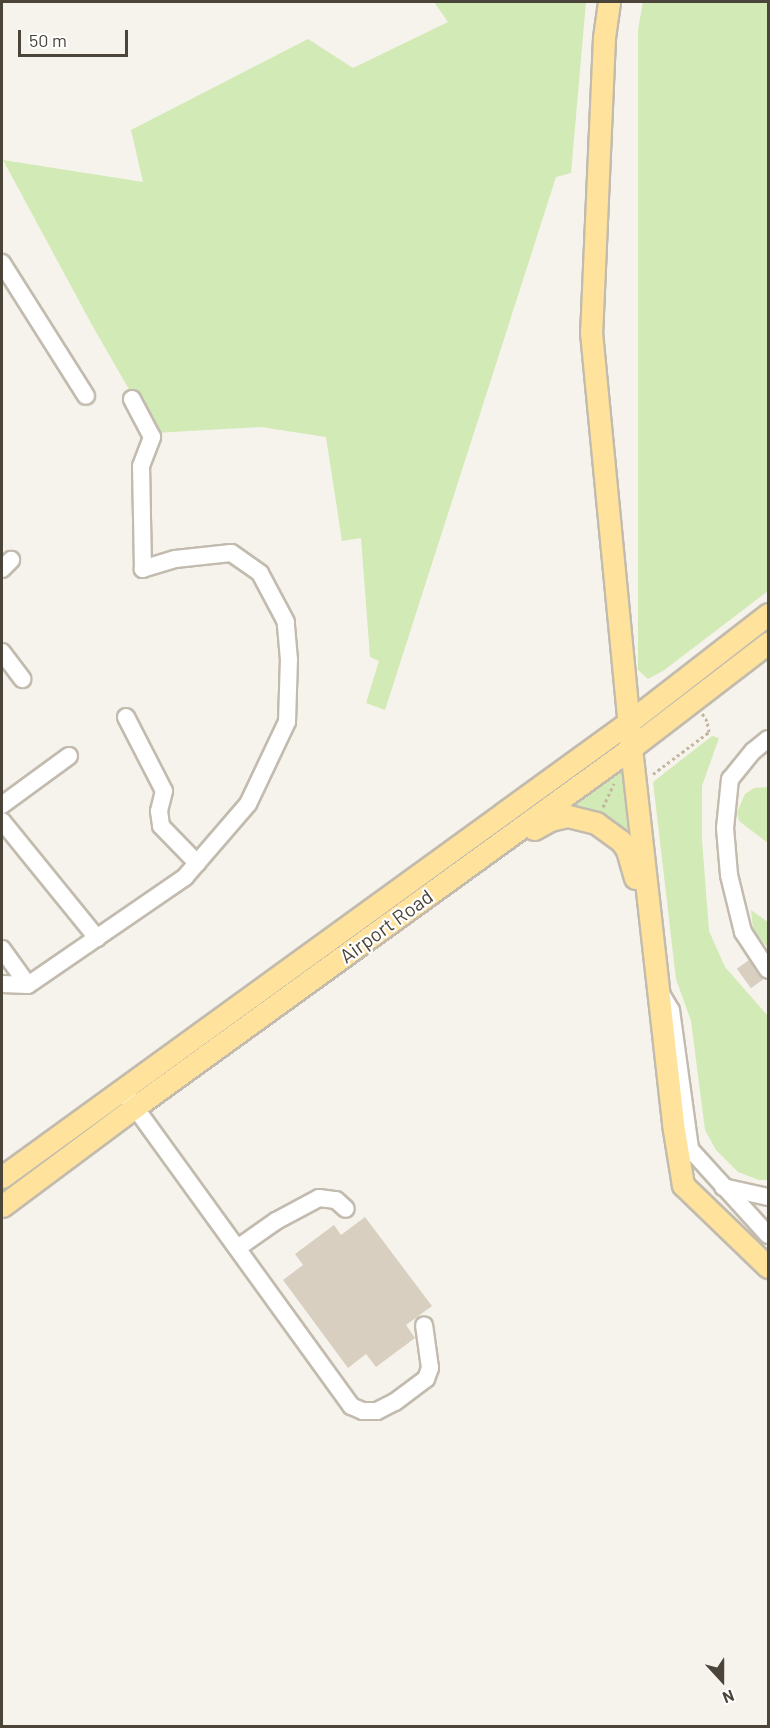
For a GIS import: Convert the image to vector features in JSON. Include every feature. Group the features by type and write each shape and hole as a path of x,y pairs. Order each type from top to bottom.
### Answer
{"main road":[{"path":"609,2 604,38 591,332 631,748 673,1124 683,1185 768,1267"},
{"name":"Airport Road","path":"2,1177 629,722 768,614"},
{"name":"Airport Road","path":"2,1206 631,748 768,643"},
{"path":"479,857 513,845 550,820 568,816 596,822 611,831 627,850 653,945"}],"street":[{"path":"2,263 86,396"},
{"path":"2,984 28,986 185,877 248,804 287,722 289,660 286,622 260,573 231,553 175,559 143,569 141,466 152,437 132,399"},
{"path":"2,652 22,679"},
{"path":"126,717 164,790 159,811 161,826 197,863"},
{"path":"768,739 753,751 730,779 725,828 729,875 743,932 768,970"},
{"path":"2,805 69,756"},
{"path":"2,821 97,938"},
{"path":"2,949 28,986"},
{"path":"657,987 671,1010 690,1149 765,1231"},
{"path":"122,1088 239,1247 351,1406 363,1411 377,1411 395,1402 426,1379 430,1368 424,1325"},
{"path":"723,1187 768,1197"},
{"path":"239,1247 276,1221 319,1198 336,1200 346,1209"}],"path":[{"path":"653,774 709,732 707,721 700,711"},
{"path":"602,810 614,783"}],"green space":[{"path":"434,2 586,2 571,173 556,177 385,710 366,703 379,661 370,657 361,538 342,541 326,437 261,427 154,433 92,325 3,160 143,182 131,130 308,39 353,68 448,22"},
{"path":"643,2 768,2 768,591 663,671 648,679 638,670 638,30"},
{"path":"712,736 719,738 702,786 702,840 709,931 725,967 768,1016 768,1180 759,1180 738,1172 716,1150 705,1130 691,1021 676,979 653,782"},
{"path":"623,765 628,837 568,811"},
{"path":"768,787 768,843 739,821 737,812 745,794 754,788"},
{"path":"751,910 768,922 768,948 753,930"}],"building":[{"path":"749,960 763,979 751,988 737,969"},
{"path":"365,1217 432,1306 406,1325 415,1338 376,1367 366,1354 348,1368 283,1280 303,1265 295,1254 334,1225 341,1235"}]}
